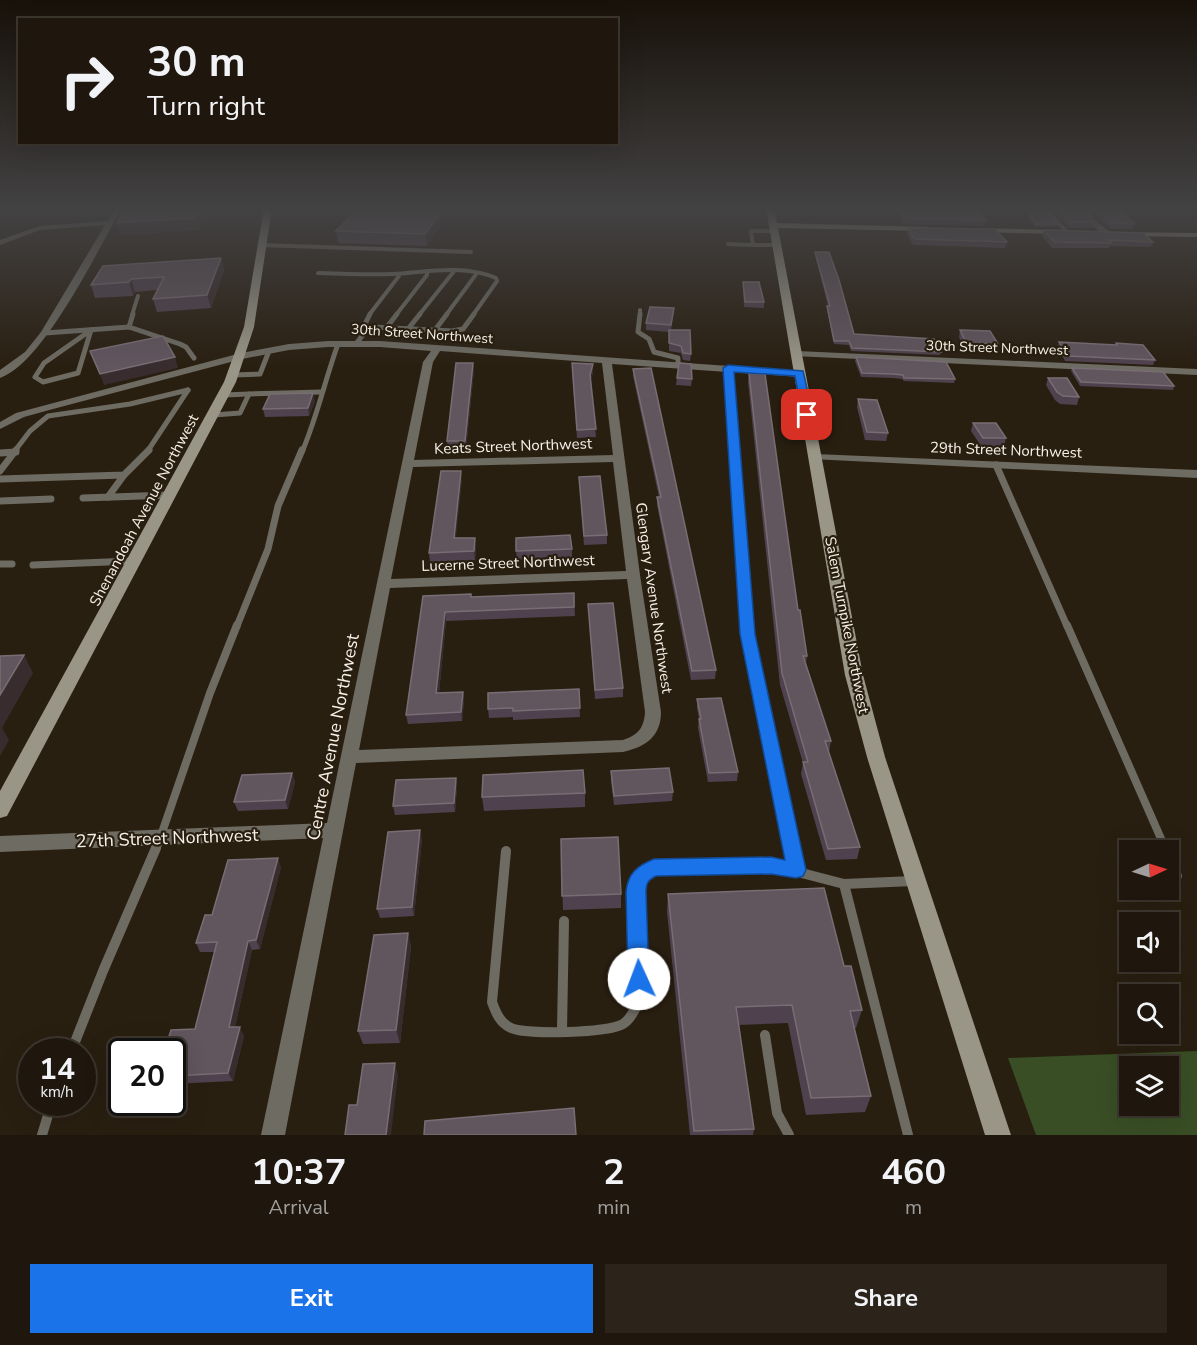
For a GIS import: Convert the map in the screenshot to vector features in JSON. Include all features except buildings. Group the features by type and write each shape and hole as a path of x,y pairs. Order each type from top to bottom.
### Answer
{"street":[{"path":"0,375 28,354 45,333 88,261"},
{"name":"Shenandoah Avenue Northwest","path":"0,810 224,395 241,356 249,327 259,261"},
{"name":"Salem Turnpike Northwest","path":"779,261 854,675 876,758 998,1135"},
{"name":"30th Street Northwest","path":"0,426 20,415 241,356 309,345 356,344 800,374"},
{"name":"Centre Avenue Northwest","path":"273,1135 428,362 437,349"},
{"name":"30th Street Northwest","path":"796,354 1197,372"},
{"name":"Glengary Avenue Northwest","path":"349,757 623,746 642,739 650,731 654,722 653,712 633,575 607,361"},
{"name":"30th Street Northwest","path":"0,418 49,407"},
{"name":"29th Street Northwest","path":"815,457 1196,475"},
{"name":"Keats Street Northwest","path":"408,464 619,458"},
{"name":"Lucerne Street Northwest","path":"384,584 633,575"},
{"name":"27th Street Northwest","path":"0,844 334,830"}],"lane":[{"path":"408,329 455,270"},
{"path":"318,273 398,274 455,270 493,276 497,281 466,327 458,331 369,328 364,324 399,276 398,274"},
{"path":"387,327 427,275 427,271"},
{"path":"435,330 477,273"},
{"path":"129,327 138,296"},
{"path":"640,310 638,332 649,339 651,350 654,352 675,355 678,358 678,365"},
{"path":"45,333 129,327 186,347 194,358"},
{"path":"356,344 369,328"},
{"path":"91,330 78,373 43,382 35,377 44,363 91,330"},
{"path":"77,1038 160,839 210,693 268,549 280,499 315,421 338,344"},
{"path":"233,375 260,374 269,351"},
{"path":"728,368 748,634 796,870"},
{"path":"0,471 16,453 30,431 48,416 130,404 188,390 150,448 124,475 108,497"},
{"path":"224,395 322,392"},
{"path":"214,415 240,413 249,394"},
{"path":"0,453 16,453"},
{"path":"996,465 1162,840"},
{"path":"0,479 124,475"},
{"path":"83,498 170,495"},
{"path":"0,501 51,499"},
{"path":"33,565 135,561"},
{"path":"0,564 12,564"},
{"path":"506,851 492,1002 498,1018 508,1028 519,1031 608,1029 622,1025 634,1015 639,1001 637,881 643,873 654,868 759,866 796,870 844,884 917,881"},
{"path":"844,884 908,1135"},
{"path":"562,1030 564,921"},
{"path":"765,1035 777,1113 789,1135"},
{"path":"42,1135 48,1116"}],"green space":[{"path":"1197,1051 1197,1135 1036,1135 1008,1058"}],"route":[{"path":"639,979 636,892 637,881 643,873 654,868 771,865 796,870 748,634 728,368 800,374 807,415"}]}
